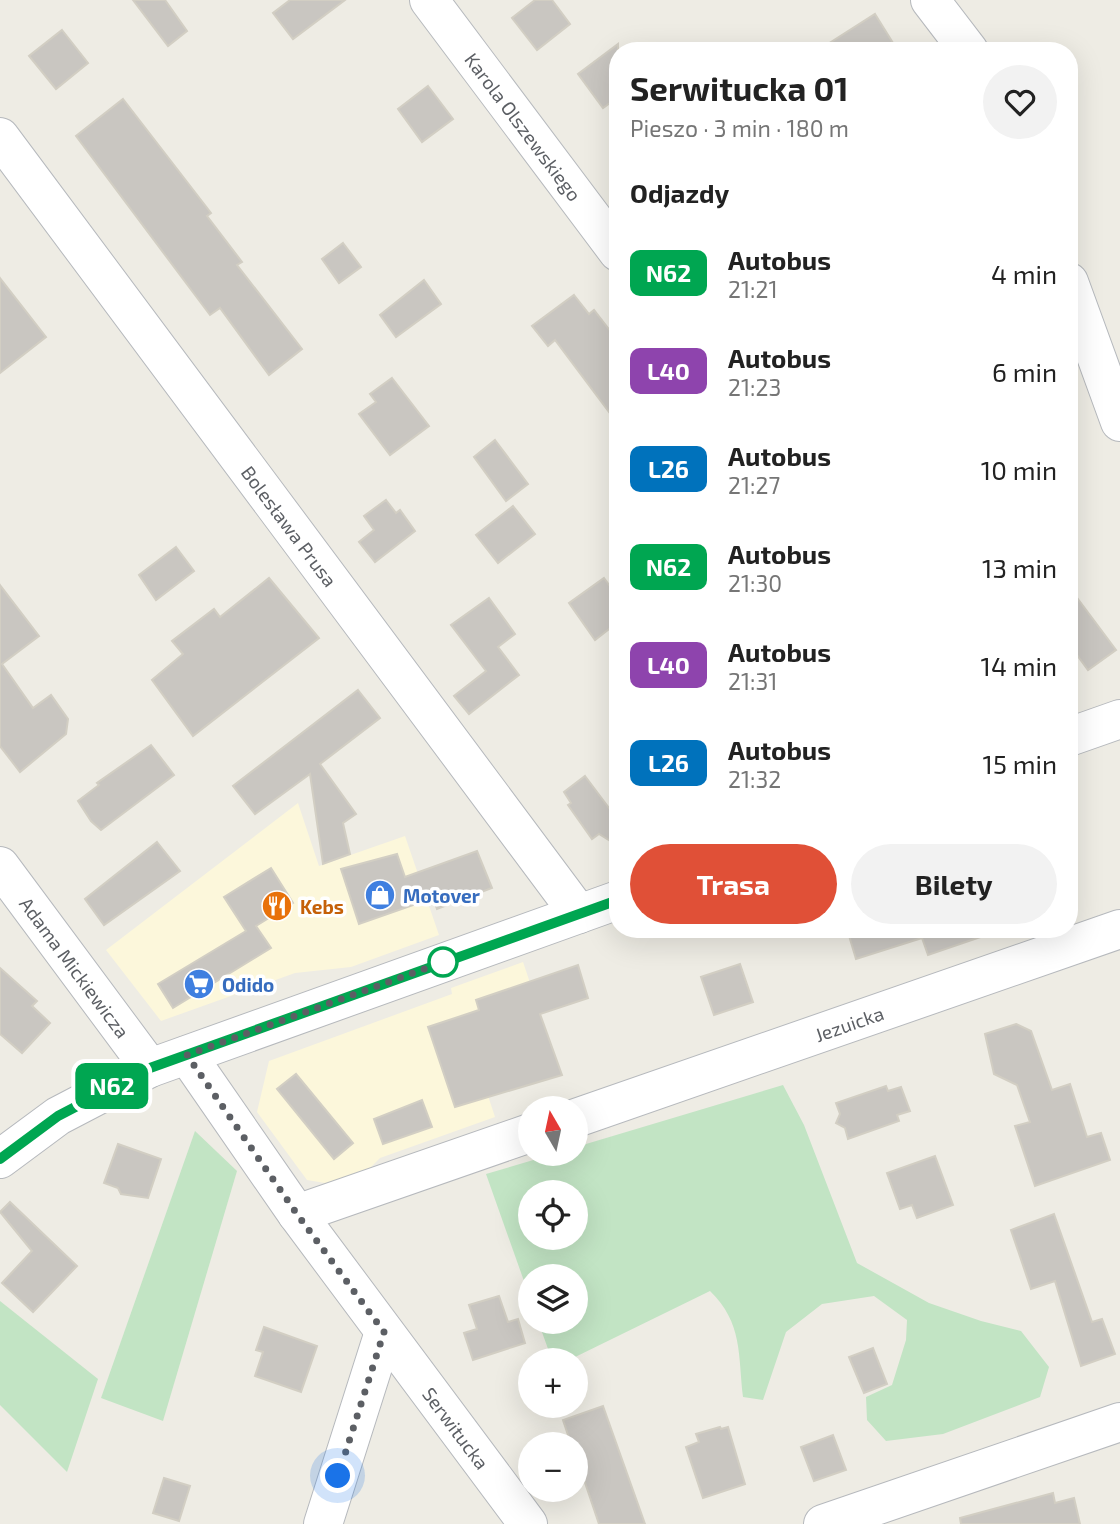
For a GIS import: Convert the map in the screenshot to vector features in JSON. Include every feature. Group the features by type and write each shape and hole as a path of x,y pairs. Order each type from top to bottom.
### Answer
{"street":[{"name":"Karola Olszewskiego","path":"429,0 609,240"},
{"path":"930,0 963,42"},
{"name":"Bolesława Prusa","path":"0,137 579,914"},
{"path":"1078,307 1120,422"},
{"path":"1078,734 1120,719"},
{"name":"Adama Mickiewicza","path":"0,866 150,1068"},
{"path":"0,1160 58,1116 150,1068 609,903"},
{"name":"Jezuicka","path":"1078,936 1120,929"},
{"name":"Jezuicka","path":"588,1114 1054,940"},
{"name":"Serwitucka","path":"187,1055 297,1214 528,1524"},
{"path":"297,1214 518,1137"},
{"path":"323,1524 384,1332"},
{"path":"823,1524 1120,1422"}],"shaded area":[{"path":"298,803 319,866 405,836 439,935 351,967 295,973 161,1021 106,950"},
{"path":"523,962 545,1027 474,1053 495,1117 380,1158 366,1172 331,1184 307,1180 257,1112 269,1061 452,994 451,988"}],"green space":[{"path":"783,1085 804,1125 857,1263 929,1303 1021,1331 1049,1367 1040,1397 943,1434 886,1441 867,1420 866,1397 892,1385 906,1340 907,1320 874,1296 822,1304 786,1332 763,1400 743,1397 734,1328 721,1303 710,1291 588,1351 588,1348 548,1348 543,1334 588,1334 588,1264 518,1264 486,1174 518,1165 588,1166 588,1143"},
{"path":"195,1131 237,1171 163,1421 101,1398"},
{"path":"0,1301 98,1379 67,1472 0,1405"}],"building":[{"path":"133,0 165,0 187,31 168,46"},
{"path":"290,0 345,0 293,39 273,13"},
{"path":"535,0 552,0 570,24 537,50 512,18"},
{"path":"875,14 892,42 831,42"},
{"path":"62,30 88,63 56,89 29,56"},
{"path":"609,51 609,104 603,108 578,74"},
{"path":"428,86 453,119 422,142 398,109"},
{"path":"123,99 211,213 207,216 242,262 237,265 302,349 269,375 220,308 210,315 76,136"},
{"path":"343,243 361,267 339,283 322,259"},
{"path":"0,278 46,337 0,373"},
{"path":"424,280 441,304 396,337 380,315"},
{"path":"574,295 589,314 594,310 609,329 609,412 555,340 548,346 532,326"},
{"path":"392,378 429,426 390,455 359,414 376,402 370,394"},
{"path":"495,440 528,484 506,501 474,457"},
{"path":"386,500 396,513 400,510 415,531 375,562 359,542 374,530 364,516"},
{"path":"513,506 535,534 498,563 476,535"},
{"path":"176,547 194,571 156,600 139,575"},
{"path":"269,578 319,638 193,736 152,680 183,654 172,641 214,609 220,617"},
{"path":"604,578 609,585 609,629 595,640 569,603"},
{"path":"0,585 39,636 2,664 33,708 51,695 68,719 66,734 20,772 0,746"},
{"path":"489,598 515,634 498,647 519,675 469,714 454,696 486,671 451,625"},
{"path":"1078,599 1116,650 1088,670 1078,656"},
{"path":"358,690 380,718 320,764 356,814 343,823 350,854 323,864 310,774 255,814 233,786"},
{"path":"151,745 174,775 101,830 91,821 78,801 99,785 97,783"},
{"path":"585,776 609,808 609,840 599,834 592,839 568,805 571,803 564,792"},
{"path":"157,842 180,871 104,925 85,899"},
{"path":"477,851 492,888 437,909 433,898 359,924 341,869 397,854 405,877"},
{"path":"271,868 293,903 256,926 271,948 173,1008 158,984 246,931 224,897"},
{"path":"850,938 922,938 856,959"},
{"path":"922,938 977,938 928,955"},
{"path":"740,964 753,1002 714,1015 701,977"},
{"path":"578,965 588,998 540,1014 562,1075 455,1107 428,1027 479,1010 476,1000"},
{"path":"0,968 37,1001 32,1006 50,1023 22,1053 0,1034"},
{"path":"1016,1024 1031,1031 1052,1090 1070,1084 1087,1137 1101,1133 1110,1160 1035,1186 1015,1126 1030,1122 1017,1085 994,1074 985,1034"},
{"path":"296,1074 353,1143 334,1159 277,1089"},
{"path":"886,1086 888,1091 901,1087 910,1111 897,1115 899,1121 848,1139 845,1128 836,1123 840,1114 836,1103"},
{"path":"422,1100 432,1127 383,1144 374,1119"},
{"path":"118,1144 161,1159 148,1198 121,1194 118,1188 104,1183"},
{"path":"935,1156 953,1205 917,1218 912,1205 900,1209 887,1173"},
{"path":"10,1202 77,1266 33,1312 2,1283 32,1251 0,1212"},
{"path":"1054,1214 1092,1322 1102,1319 1115,1354 1081,1366 1055,1281 1031,1289 1011,1230"},
{"path":"499,1296 508,1322 518,1319 518,1334 522,1334 525,1343 473,1360 464,1333 477,1329 469,1305"},
{"path":"264,1327 317,1346 301,1392 255,1376 263,1352 256,1350"},
{"path":"873,1348 887,1384 864,1393 849,1357"},
{"path":"603,1406 645,1524 599,1524 588,1491 588,1432 567,1432 563,1420 588,1418 588,1411"},
{"path":"728,1427 745,1484 703,1498 686,1447 699,1442 696,1434"},
{"path":"833,1435 846,1470 814,1481 801,1447"},
{"path":"164,1478 190,1486 179,1521 153,1513"},
{"path":"1053,1493 1055,1503 1074,1498 1080,1524 961,1524 960,1518"}],"bus line":[{"name":"N62","path":"0,1159 58,1116 109,1087 150,1068 609,903"}],"place":[{"name":"Motover","path":"380,895"},
{"name":"Kebs","path":"277,906"},
{"name":"Odido","path":"199,984"}],"route":[{"path":"338,1476 384,1332 297,1214 187,1055 449,960 443,962"}]}
